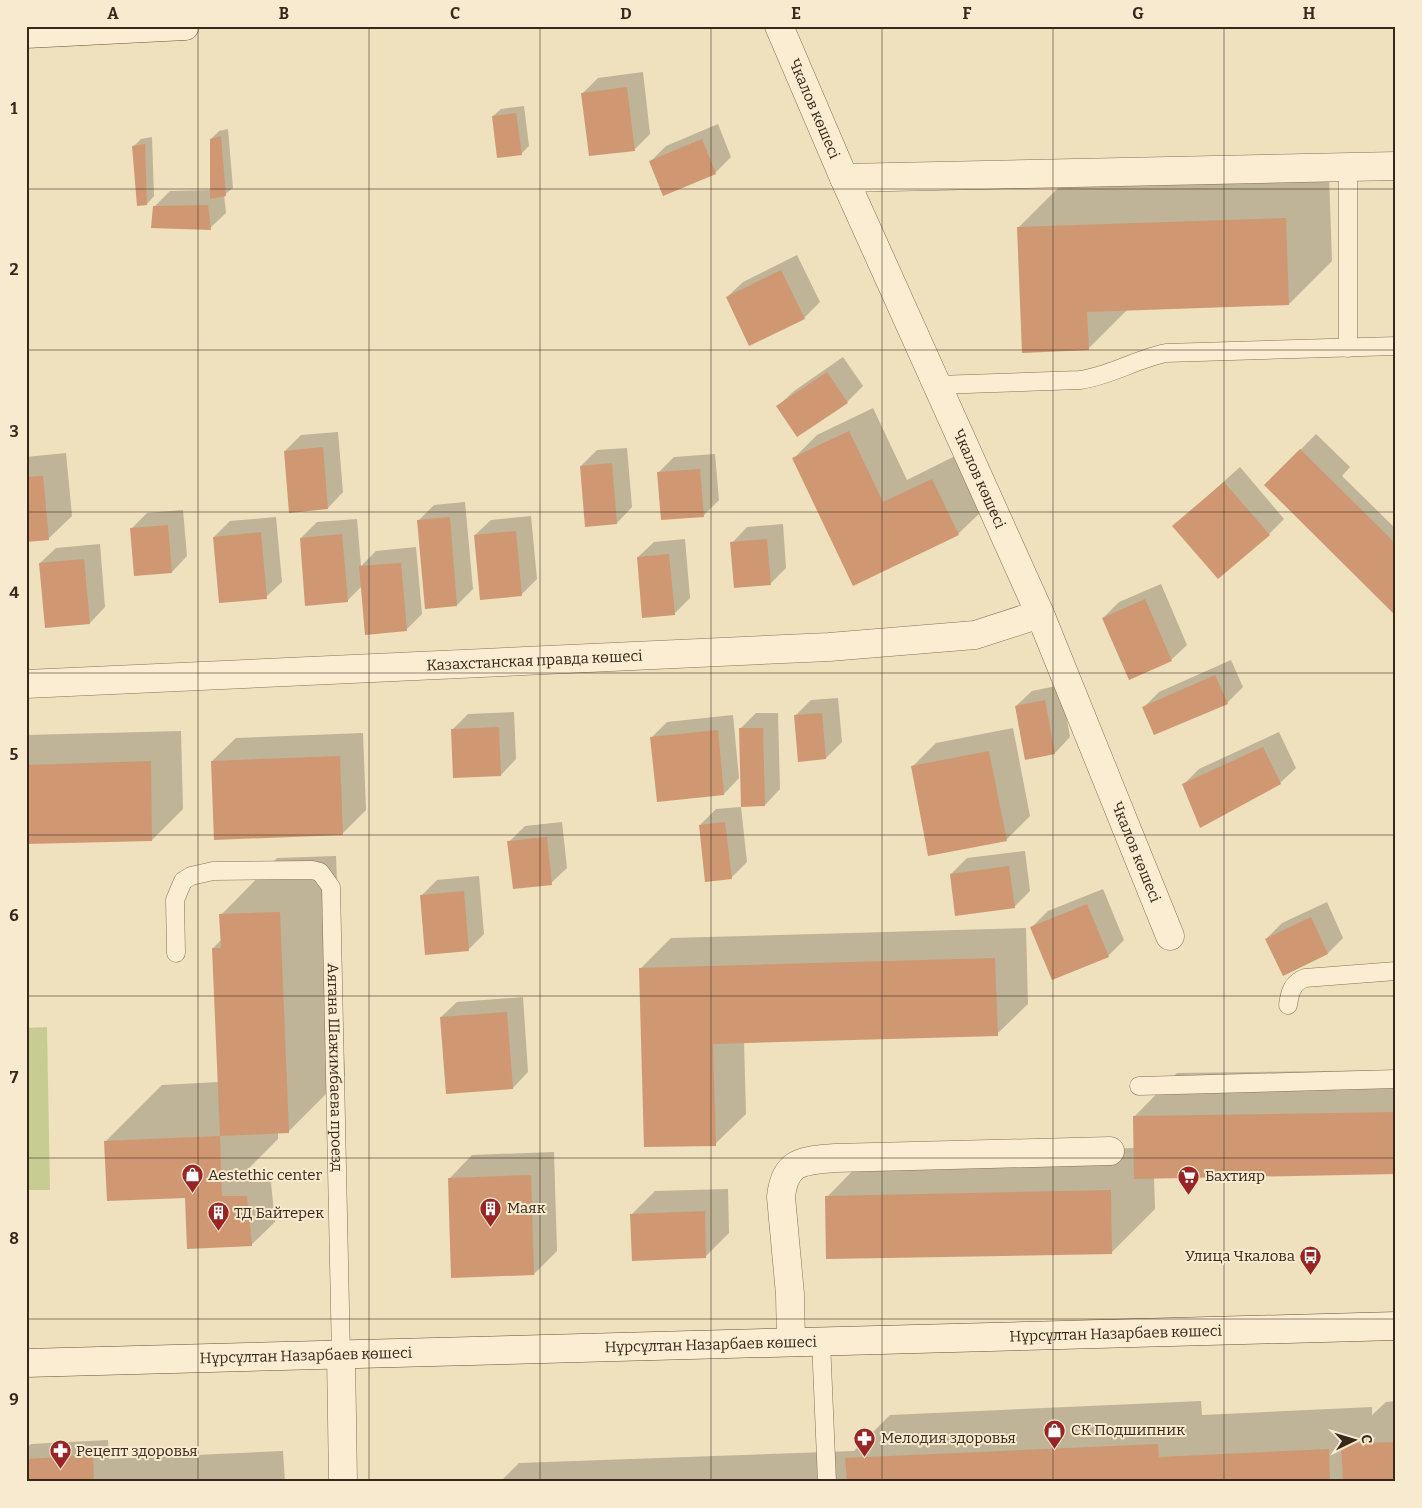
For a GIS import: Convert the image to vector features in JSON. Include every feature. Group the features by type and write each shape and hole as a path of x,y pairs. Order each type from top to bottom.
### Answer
{"street":[{"path":"26,34 184,26"},
{"name":"Чкалов көшесі","path":"779,26 844,178 1040,614 1170,936"},
{"path":"844,178 1396,166"},
{"name":"Казахстанская правда көшесі","path":"26,684 829,647 975,635 1040,614"},
{"path":"791,1342 790,1294 781,1197 782,1182 795,1165 804,1160 835,1158 1110,1151"},
{"name":"Нұрсұлтан Назарбаев көшесі","path":"26,1363 341,1356 1396,1326"},
{"name":"Аягана Шажимбаева проезд","path":"341,1356 343,1482"}],"lane":[{"path":"1348,167 1348,348"},
{"path":"937,385 1080,380 1100,377 1148,356 1166,353 1396,346"},
{"name":"Аягана Шажимбаева проезд","path":"176,953 175,900 183,881 191,876 213,871 312,870 320,872 331,887 341,1356"},
{"path":"1288,1005 1292,988 1296,982 1305,978 1396,971"},
{"path":"1139,1086 1396,1079"},
{"path":"821,1341 827,1482"}],"green space":[{"path":"47,1027 50,1190 26,1190 26,1028"}],"building":[{"path":"627,87 635,151 589,156 581,93"},
{"path":"516,113 522,155 497,158 492,116"},
{"path":"221,136 226,196 210,199 210,139"},
{"path":"702,139 716,174 663,196 649,161"},
{"path":"145,144 147,205 137,206 132,146"},
{"path":"208,205 211,230 151,228 153,206"},
{"path":"1286,218 1289,305 1087,312 1089,350 1022,353 1017,227"},
{"path":"781,270 805,319 749,346 726,297"},
{"path":"827,372 848,403 797,437 776,406"},
{"path":"849,431 883,502 932,479 959,535 853,586 792,458"},
{"path":"323,447 328,509 289,513 284,451"},
{"path":"1300,449 1396,544 1396,616 1264,485"},
{"path":"612,463 617,524 585,527 580,466"},
{"path":"700,469 704,517 661,520 657,472"},
{"path":"43,476 49,540 26,542 26,477"},
{"path":"1224,482 1270,535 1218,579 1172,526"},
{"path":"450,517 457,606 425,609 417,520"},
{"path":"168,525 172,573 134,576 130,528"},
{"path":"516,531 522,596 480,600 474,535"},
{"path":"261,532 267,599 219,603 213,537"},
{"path":"342,534 348,602 305,606 300,538"},
{"path":"767,539 771,585 734,588 730,542"},
{"path":"669,554 675,615 642,618 637,557"},
{"path":"84,559 90,624 45,628 39,563"},
{"path":"401,563 407,631 365,635 359,566"},
{"path":"1145,599 1172,661 1129,680 1102,618"},
{"path":"1215,675 1228,704 1154,735 1142,707"},
{"path":"1045,700 1055,754 1025,760 1015,706"},
{"path":"822,713 826,759 798,762 794,715"},
{"path":"499,727 501,776 453,778 451,729"},
{"path":"739,728 763,728 765,806 741,807"},
{"path":"718,730 724,795 657,802 650,737"},
{"path":"1263,747 1281,784 1200,828 1182,784"},
{"path":"989,751 1007,841 928,856 911,766"},
{"path":"340,756 343,835 214,840 211,761"},
{"path":"151,761 152,841 26,844 26,765"},
{"path":"725,822 732,879 705,882 699,825"},
{"path":"547,837 552,885 513,889 507,841"},
{"path":"1009,866 1015,908 955,916 950,874"},
{"path":"464,891 469,951 425,955 420,895"},
{"path":"1087,904 1109,957 1052,980 1030,927"},
{"path":"280,912 289,1133 220,1136 212,948 221,948 219,914"},
{"path":"1311,917 1328,954 1283,976 1265,939"},
{"path":"995,958 998,1036 713,1044 716,1146 644,1147 639,968"},
{"path":"507,1012 513,1089 446,1094 440,1017"},
{"path":"1396,1112 1396,1174 1134,1179 1133,1116"},
{"path":"220,1136 222,1196 247,1196 252,1246 187,1249 185,1198 107,1201 104,1141"},
{"name":"Маяк","path":"531,1175 534,1275 451,1278 448,1178"},
{"path":"1111,1190 1112,1254 826,1259 825,1196"},
{"path":"705,1211 706,1258 632,1261 630,1214"},
{"path":"1396,1442 1396,1482 1343,1482 1341,1444"},
{"path":"1158,1444 1159,1457 1329,1449 1330,1482 847,1482 845,1458"},
{"name":"Рецепт здоровья","path":"93,1455 94,1482 26,1482 26,1459"}],"place":[{"name":"Aestethic center","path":"192,1194"},
{"name":"Бахтияр","path":"1189,1195"},
{"name":"Маяк","path":"491,1227"},
{"name":"ТД Байтерек","path":"218,1232"},
{"name":"Улица Чкалова","path":"1311,1275"},
{"name":"СК Подшипник","path":"1055,1449"},
{"name":"Мелодия здоровья","path":"865,1457"},
{"name":"Рецепт здоровья","path":"60,1470"}]}
